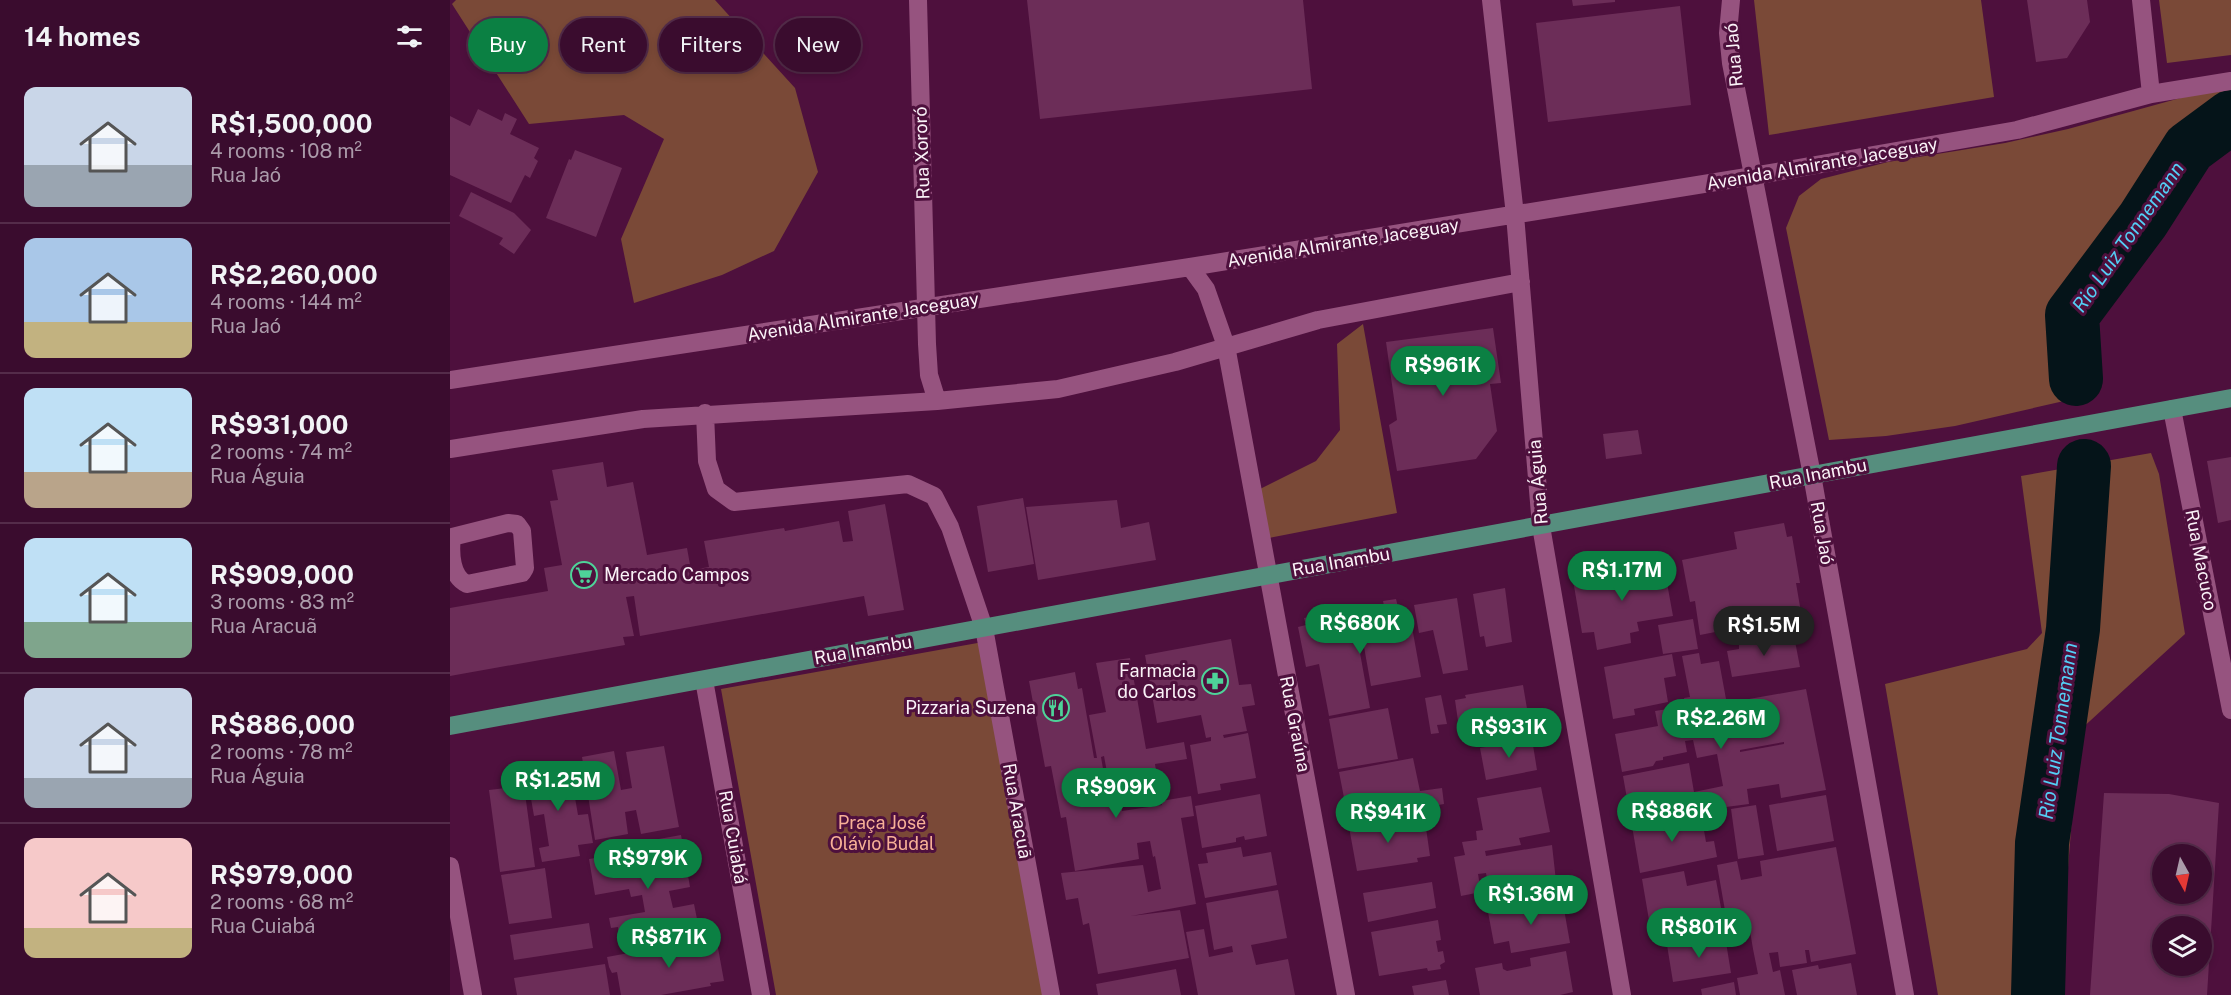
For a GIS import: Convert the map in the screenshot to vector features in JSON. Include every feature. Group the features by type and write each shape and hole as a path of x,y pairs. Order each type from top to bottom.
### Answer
{"main road":[{"name":"Rua Inambu","path":"450,726 2231,398"}],"street":[{"name":"Rua Xororó","path":"918,0 929,375 937,401"},
{"name":"Rua Águia","path":"1491,0 1515,215 1541,526 1622,995"},
{"name":"Rua Jaó","path":"1731,0 1728,33 1731,63 1812,475 1905,995"},
{"path":"2141,0 2151,94"},
{"name":"Avenida Almirante Jaceguay","path":"450,380 1190,267 1754,176 2017,130 2151,94 2231,81"},
{"name":"Rua Graúna","path":"1190,267 1206,289 1218,317 1226,346 1346,995"},
{"path":"450,449 608,423 705,413 937,401 1058,389 1174,362 1338,316 1521,282"},
{"name":"Rua Macuco","path":"2172,409 2231,710"},
{"name":"Rua Aracuã","path":"705,413 707,460 716,489 734,502 908,484 934,496 950,527 984,628 1051,995"},
{"path":"508,523 518,524 522,531 525,568 517,576 467,584 459,580 454,572 451,543 456,533 508,523"},
{"name":"Rua Cuiabá","path":"704,680 761,995"},
{"path":"450,866 474,995"}],"green space":[{"path":"456,0 715,0 731,18 659,18 659,72 763,72 763,53 775,66 775,72 780,72 795,88 818,172 774,251 722,275 634,303 621,239 664,139 624,115 529,124 496,72 548,72 548,18 468,18 468,29 452,4"},
{"path":"1754,0 1981,0 1994,97 1769,135"},
{"path":"2159,0 2231,0 2231,55 2167,63"},
{"path":"2231,84 2231,129 2213,138 2167,202 2156,231 2154,246 2124,287 2105,300 2094,335 2089,386 2064,401 1955,426 1886,436 1829,440 1786,228 1799,196 1821,179 1888,162 2005,143 2068,129"},
{"path":"1363,324 1397,513 1264,539 1256,491 1316,461 1340,430 1337,344"},
{"path":"2151,453 2159,474 2185,634 2079,731 2061,955 2061,995 1938,995 1885,684 2027,649 2042,633 2021,476"},
{"name":"Praça José Olávio Budal","path":"983,642 1046,995 776,995 721,689"}],"building":[{"path":"1027,0 1303,0 1312,89 1040,119"},
{"path":"1572,0 1615,0 1615,2 1573,6"},
{"path":"2027,0 2087,0 2090,22 2067,58 2036,62"},
{"path":"1680,6 1691,105 1548,122 1536,23"},
{"path":"478,109 502,121 505,113 517,119 510,134 539,148 534,158 538,161 530,178 525,175 511,203 450,175 450,116 470,126"},
{"path":"575,150 622,168 596,237 546,218 569,159 571,160"},
{"path":"471,192 514,213 531,230 514,254 499,244 503,238 459,216"},
{"path":"1493,328 1501,383 1490,384 1497,431 1476,459 1397,471 1389,425 1397,420 1386,342"},
{"path":"1638,430 1642,454 1606,459 1603,434"},
{"path":"2231,457 2231,520 2218,523 2207,461"},
{"path":"603,462 607,487 633,482 647,555 687,548 691,570 709,567 704,541 784,528 785,531 839,521 843,542 853,541 848,511 885,504 904,610 868,616 864,596 640,636 634,596 626,597 634,636 623,637 625,645 450,676 450,608 548,591 544,568 562,565 550,501 558,500 552,470"},
{"path":"1023,498 1034,564 988,572 977,506"},
{"path":"1117,500 1121,528 1149,522 1156,560 1038,580 1026,507"},
{"path":"1784,523 1787,537 1792,536 1800,583 1796,583 1804,630 1753,638 1751,625 1700,635 1695,601 1690,602 1682,560 1737,549 1734,532"},
{"path":"1663,561 1673,616 1637,622 1639,631 1630,633 1631,643 1597,650 1594,632 1582,633 1573,580 1584,578 1583,574"},
{"path":"1505,588 1512,642 1486,647 1484,636 1480,637 1473,594"},
{"path":"1457,598 1468,670 1443,674 1433,630 1419,633 1414,605"},
{"path":"1396,599 1398,607 1402,607 1406,628 1412,627 1421,677 1371,686 1361,630 1356,631 1370,708 1329,716 1319,664 1306,667 1298,627 1306,625 1304,618 1315,616 1316,623 1385,610 1383,601"},
{"path":"1693,619 1698,649 1663,654 1658,625"},
{"path":"1794,636 1800,667 1732,677 1727,651 1739,649 1739,645"},
{"path":"1231,639 1239,685 1251,684 1255,705 1242,707 1247,731 1223,735 1224,738 1248,733 1256,778 1220,784 1221,790 1198,794 1190,745 1211,741 1211,737 1206,738 1201,715 1157,723 1145,655"},
{"path":"1699,653 1701,664 1719,661 1726,699 1708,702 1714,734 1755,728 1749,699 1806,689 1826,790 1781,798 1779,784 1747,789 1749,804 1703,810 1693,810 1692,807 1631,821 1623,776 1689,763 1694,792 1723,786 1717,754 1697,758 1693,740 1685,741 1687,752 1663,757 1663,760 1656,761 1653,766 1622,772 1615,734 1658,726 1655,711 1686,706 1684,698 1690,697 1682,656","holes":["1784,742 1784,744 1740,752 1740,750"]},
{"path":"1672,654 1676,676 1664,678 1668,702 1634,709 1635,715 1613,719 1604,667"},
{"path":"1130,658 1146,749 1184,742 1187,759 1155,764 1160,796 1113,805 1104,756 1101,757 1110,809 1122,807 1122,811 1162,805 1161,801 1191,796 1194,816 1181,818 1196,904 1131,916 1180,910 1189,958 1098,974 1089,923 1083,925 1078,898 1066,900 1061,873 1143,865 1148,892 1161,889 1155,856 1153,857 1150,841 1137,843 1139,859 1075,871 1066,817 1061,818 1051,766 1045,767 1029,681 1075,672 1078,689 1082,688 1094,758 1097,758 1089,715 1106,712 1096,663"},
{"path":"1523,685 1531,732 1498,738 1495,723 1459,728 1455,700 1466,698 1465,695"},
{"path":"1441,695 1447,724 1437,725 1439,733 1431,734 1425,698"},
{"path":"1388,708 1398,759 1338,769 1329,719"},
{"path":"1532,739 1537,770 1486,780 1480,748"},
{"path":"664,746 679,827 641,834 636,810 625,812 628,834 595,840 582,757 614,751 621,790 632,788 626,752"},
{"path":"1413,758 1420,791 1442,788 1444,804 1422,808 1421,804 1348,818 1339,772"},
{"path":"569,763 578,815 588,814 593,843 578,845 580,856 542,862 539,848 549,846 544,814 534,816 526,770"},
{"path":"524,786 535,867 500,872 489,790"},
{"path":"1541,787 1550,832 1519,838 1521,845 1485,851 1486,856 1552,845 1557,890 1491,902 1486,873 1478,874 1481,892 1461,896 1454,857 1465,855 1462,842 1477,840 1476,831 1483,830 1477,798"},
{"path":"2104,793 2169,794 2219,803 2212,916 2152,916 2152,976 2208,976 2207,995 2090,995"},
{"path":"1260,794 1267,836 1245,840 1244,836 1236,838 1236,842 1202,848 1195,806"},
{"path":"1826,795 1834,841 1777,851 1769,805"},
{"path":"1756,805 1764,855 1738,859 1731,809"},
{"path":"1701,813 1706,842 1714,841 1717,857 1640,873 1632,826"},
{"path":"1406,816 1409,831 1426,828 1430,856 1417,858 1418,862 1357,871 1349,827"},
{"path":"681,835 690,887 669,891 673,908 694,904 700,934 621,947 618,927 611,928 609,918 645,912 642,895 631,897 629,889 595,895 589,859 622,854 620,846"},
{"path":"1241,847 1243,857 1271,852 1277,885 1205,898 1198,864 1208,863 1206,853"},
{"path":"1836,847 1856,954 1811,962 1809,950 1805,950 1807,963 1780,967 1778,952 1769,953 1773,972 1780,970 1785,995 1740,995 1737,978 1758,974 1748,919 1727,922 1717,865 1737,861 1741,880 1762,876 1760,861"},
{"path":"545,868 552,918 509,924 501,875"},
{"path":"1684,871 1687,886 1716,880 1722,913 1679,921 1680,931 1661,934 1659,925 1650,926 1642,879"},
{"path":"1432,882 1436,908 1368,922 1363,893"},
{"path":"1278,890 1287,938 1251,945 1256,965 1288,959 1295,995 1198,995 1186,932 1204,929 1209,957 1233,952 1232,946 1214,950 1206,903"},
{"path":"1562,898 1570,943 1511,953 1509,941 1494,944 1488,912"},
{"path":"1438,920 1441,940 1436,941 1438,952 1443,951 1445,962 1440,965 1441,969 1428,971 1427,968 1379,976 1371,932"},
{"path":"589,923 593,948 514,960 510,935"},
{"path":"1725,936 1731,973 1673,982 1667,945"},
{"path":"716,937 724,981 710,983 711,986 661,995 621,995 617,972 612,973 607,957"},
{"path":"1566,951 1573,992 1560,995 1480,995 1475,968 1502,963 1503,969 1507,971 1531,966 1530,958"},
{"path":"1851,963 1857,995 1797,995 1792,970 1818,965 1819,969"},
{"path":"605,964 610,995 517,995 514,978"},
{"path":"1176,969 1181,995 1098,995 1096,984"},
{"path":"1446,980 1449,995 1414,995 1412,986"},
{"path":"1734,982 1736,995 1702,995 1701,989"}],"waterway":[{"name":"Rio Luiz Tonnemann","path":"2076,379 2072,315 2143,220 2189,148 2231,117"},
{"name":"Rio Luiz Tonnemann","path":"2038,995 2042,843 2073,629 2084,466"}],"place":[{"name":"Mercado Campos","path":"584,575"},
{"name":"Farmacia do Carlos","path":"1215,681"},
{"name":"Pizzaria Suzena","path":"1056,708"}]}
